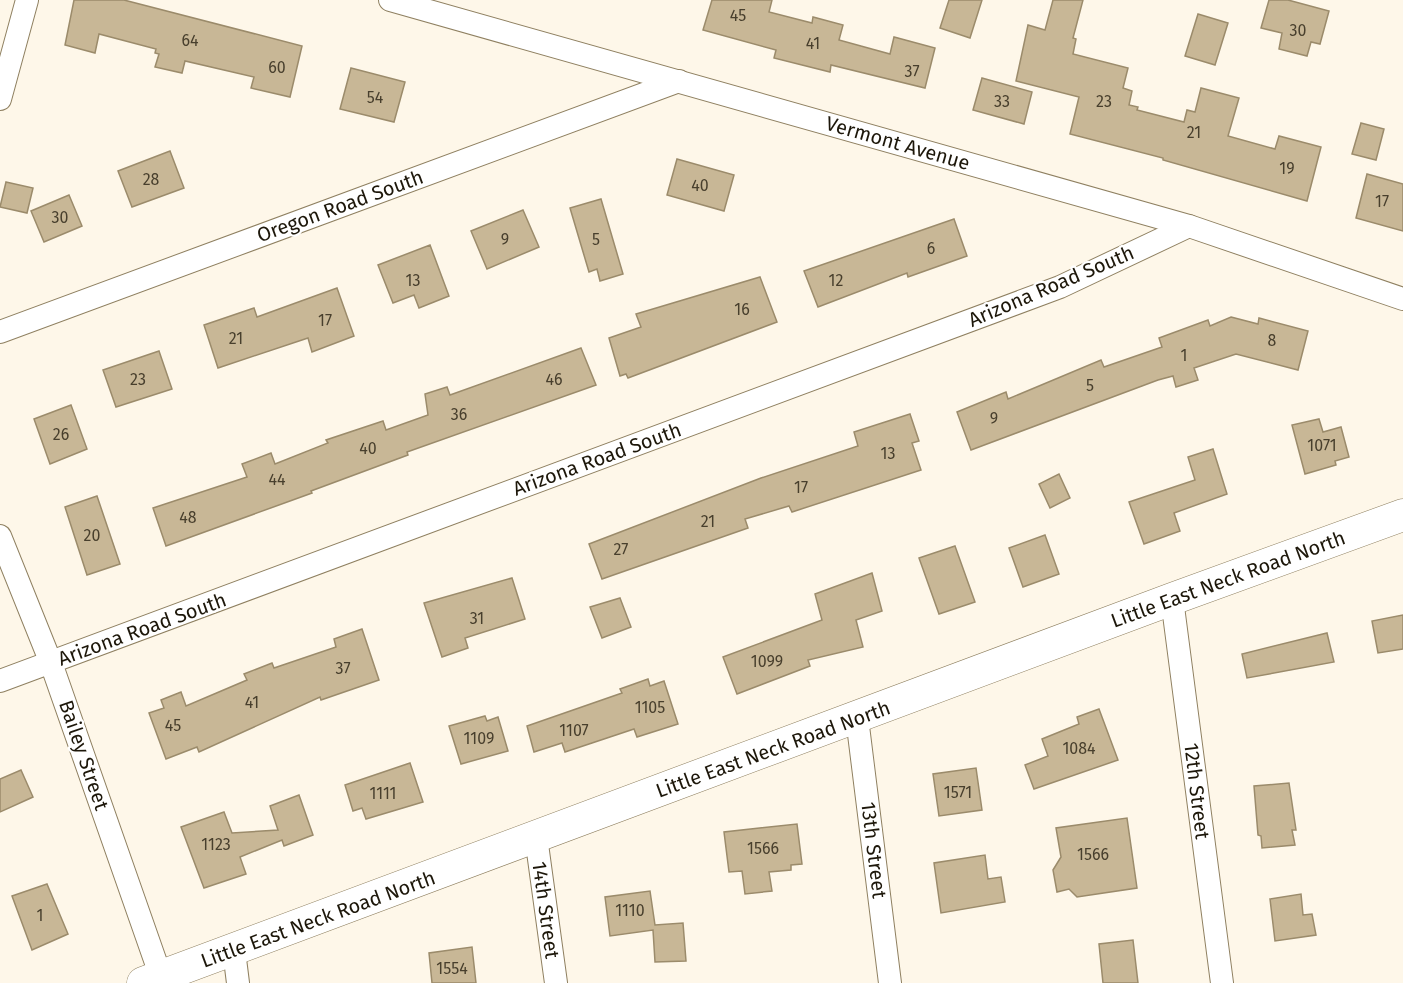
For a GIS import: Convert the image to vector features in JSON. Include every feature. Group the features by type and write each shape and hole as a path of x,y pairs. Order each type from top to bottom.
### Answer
{"main road":[{"name":"Little East Neck Road North","path":"152,980 1403,515"}],"street":[{"path":"0,99 27,0"},
{"name":"Vermont Avenue","path":"390,0 1189,226 1403,299"},
{"name":"Oregon Road South","path":"0,332 679,81"},
{"name":"Arizona Road South","path":"0,681 1060,287 1189,226"},
{"name":"Bailey Street","path":"0,536 51,663 152,980"},
{"name":"12th Street","path":"1172,599 1222,983"},
{"name":"13th Street","path":"857,718 890,983"},
{"name":"14th Street","path":"536,837 556,983"},
{"path":"234,951 238,983"}],"building":[{"path":"74,0 124,0 302,46 290,97 251,88 254,77 185,61 182,73 155,67 159,54 155,53 156,49 99,34 95,53 65,45"},
{"path":"712,0 772,0 769,12 812,23 813,17 843,25 839,40 890,54 894,37 935,48 925,88 831,65 830,72 774,58 776,50 703,30"},
{"path":"949,0 982,0 970,38 940,28"},
{"path":"1053,0 1083,0 1073,38 1076,39 1073,54 1128,68 1123,88 1132,91 1129,105 1138,107 1137,110 1184,122 1187,110 1195,112 1201,88 1239,98 1228,136 1275,149 1279,136 1321,147 1307,201 1163,160 1163,158 1070,134 1079,97 1016,81 1028,25 1045,30"},
{"path":"1269,0 1288,0 1329,11 1320,44 1311,42 1307,56 1279,49 1282,33 1261,28"},
{"path":"1198,14 1228,23 1215,65 1185,56"},
{"path":"351,68 405,82 394,122 340,109"},
{"path":"982,78 1032,92 1024,124 973,110"},
{"path":"1361,123 1384,129 1376,160 1352,154"},
{"path":"170,151 184,188 132,207 118,171"},
{"path":"677,159 734,175 724,211 667,195"},
{"path":"1367,174 1403,184 1403,231 1356,218"},
{"path":"6,182 33,188 27,213 0,207"},
{"path":"69,195 82,226 44,242 31,211"},
{"path":"601,199 623,274 600,281 597,269 589,272 570,208"},
{"path":"523,210 539,247 487,269 471,231"},
{"path":"954,219 967,256 908,277 907,273 818,307 804,271"},
{"path":"430,245 449,296 419,308 414,295 393,303 378,265"},
{"path":"760,277 777,322 628,378 626,374 620,376 609,338 641,327 636,314"},
{"path":"337,288 354,336 312,352 308,338 218,368 204,325 254,308 257,317"},
{"path":"1231,317 1258,324 1259,318 1308,331 1298,370 1236,354 1194,368 1198,380 1176,387 1173,376 1158,380 971,450 957,412 1006,392 1008,399 1101,360 1104,367 1162,347 1159,338 1208,320 1210,326"},
{"path":"581,348 596,385 407,452 408,455 311,491 312,493 166,546 153,508 247,477 242,464 271,453 275,464 328,443 326,440 383,421 386,430 428,415 425,394 447,387 450,395"},
{"path":"159,351 172,389 116,407 103,370"},
{"path":"71,405 87,449 50,464 34,419"},
{"path":"910,414 919,441 912,443 921,470 792,512 789,506 745,519 748,528 602,579 589,544 761,478 858,446 854,432"},
{"path":"1319,419 1323,432 1341,427 1349,457 1335,461 1336,465 1305,474 1292,425"},
{"path":"1213,449 1227,494 1174,513 1180,531 1144,544 1129,502 1195,480 1188,457"},
{"path":"1059,474 1070,498 1050,508 1039,484"},
{"path":"97,496 120,564 87,575 65,507"},
{"path":"1045,535 1059,574 1023,587 1009,548"},
{"path":"955,546 975,602 939,614 919,558"},
{"path":"872,573 882,611 856,620 863,647 808,660 810,666 737,694 723,657 822,620 815,594"},
{"path":"512,578 525,619 465,638 468,648 442,657 424,603"},
{"path":"620,598 631,627 602,638 590,607"},
{"path":"1403,615 1403,649 1378,653 1372,621"},
{"path":"362,629 379,680 321,700 320,697 199,752 197,747 166,759 149,713 164,708 161,700 181,692 186,706 247,680 244,674 272,663 274,668 336,647 334,639"},
{"path":"1327,633 1334,662 1247,678 1242,654"},
{"path":"648,679 650,686 664,681 678,724 637,737 634,729 565,752 562,743 534,752 527,726 622,693 620,689"},
{"path":"1099,709 1118,760 1034,789 1025,765 1048,756 1042,739 1079,724 1077,717"},
{"path":"485,716 487,721 498,717 508,751 461,764 449,726"},
{"path":"410,763 423,802 366,819 362,808 353,811 345,785"},
{"path":"976,768 982,810 939,816 933,774"},
{"path":"21,770 33,797 0,812 0,779"},
{"path":"1289,783 1296,830 1292,830 1295,845 1262,848 1261,836 1258,835 1254,786"},
{"path":"299,795 313,835 284,846 282,840 240,857 246,874 204,888 181,827 224,812 232,833 278,830 270,806"},
{"path":"1127,818 1137,888 1077,897 1069,889 1057,892 1053,870 1061,857 1056,828"},
{"path":"797,824 802,864 791,865 791,870 769,872 772,891 745,894 742,871 729,872 724,832"},
{"path":"985,855 988,879 1001,877 1005,902 941,913 934,863"},
{"path":"47,884 68,934 32,950 12,896"},
{"path":"650,891 655,925 683,923 686,961 655,962 653,930 610,936 605,897"},
{"path":"1301,894 1303,915 1312,914 1316,935 1275,941 1270,899"},
{"path":"1133,940 1138,983 1103,983 1099,944"},
{"path":"472,947 476,983 432,983 429,953"}]}
